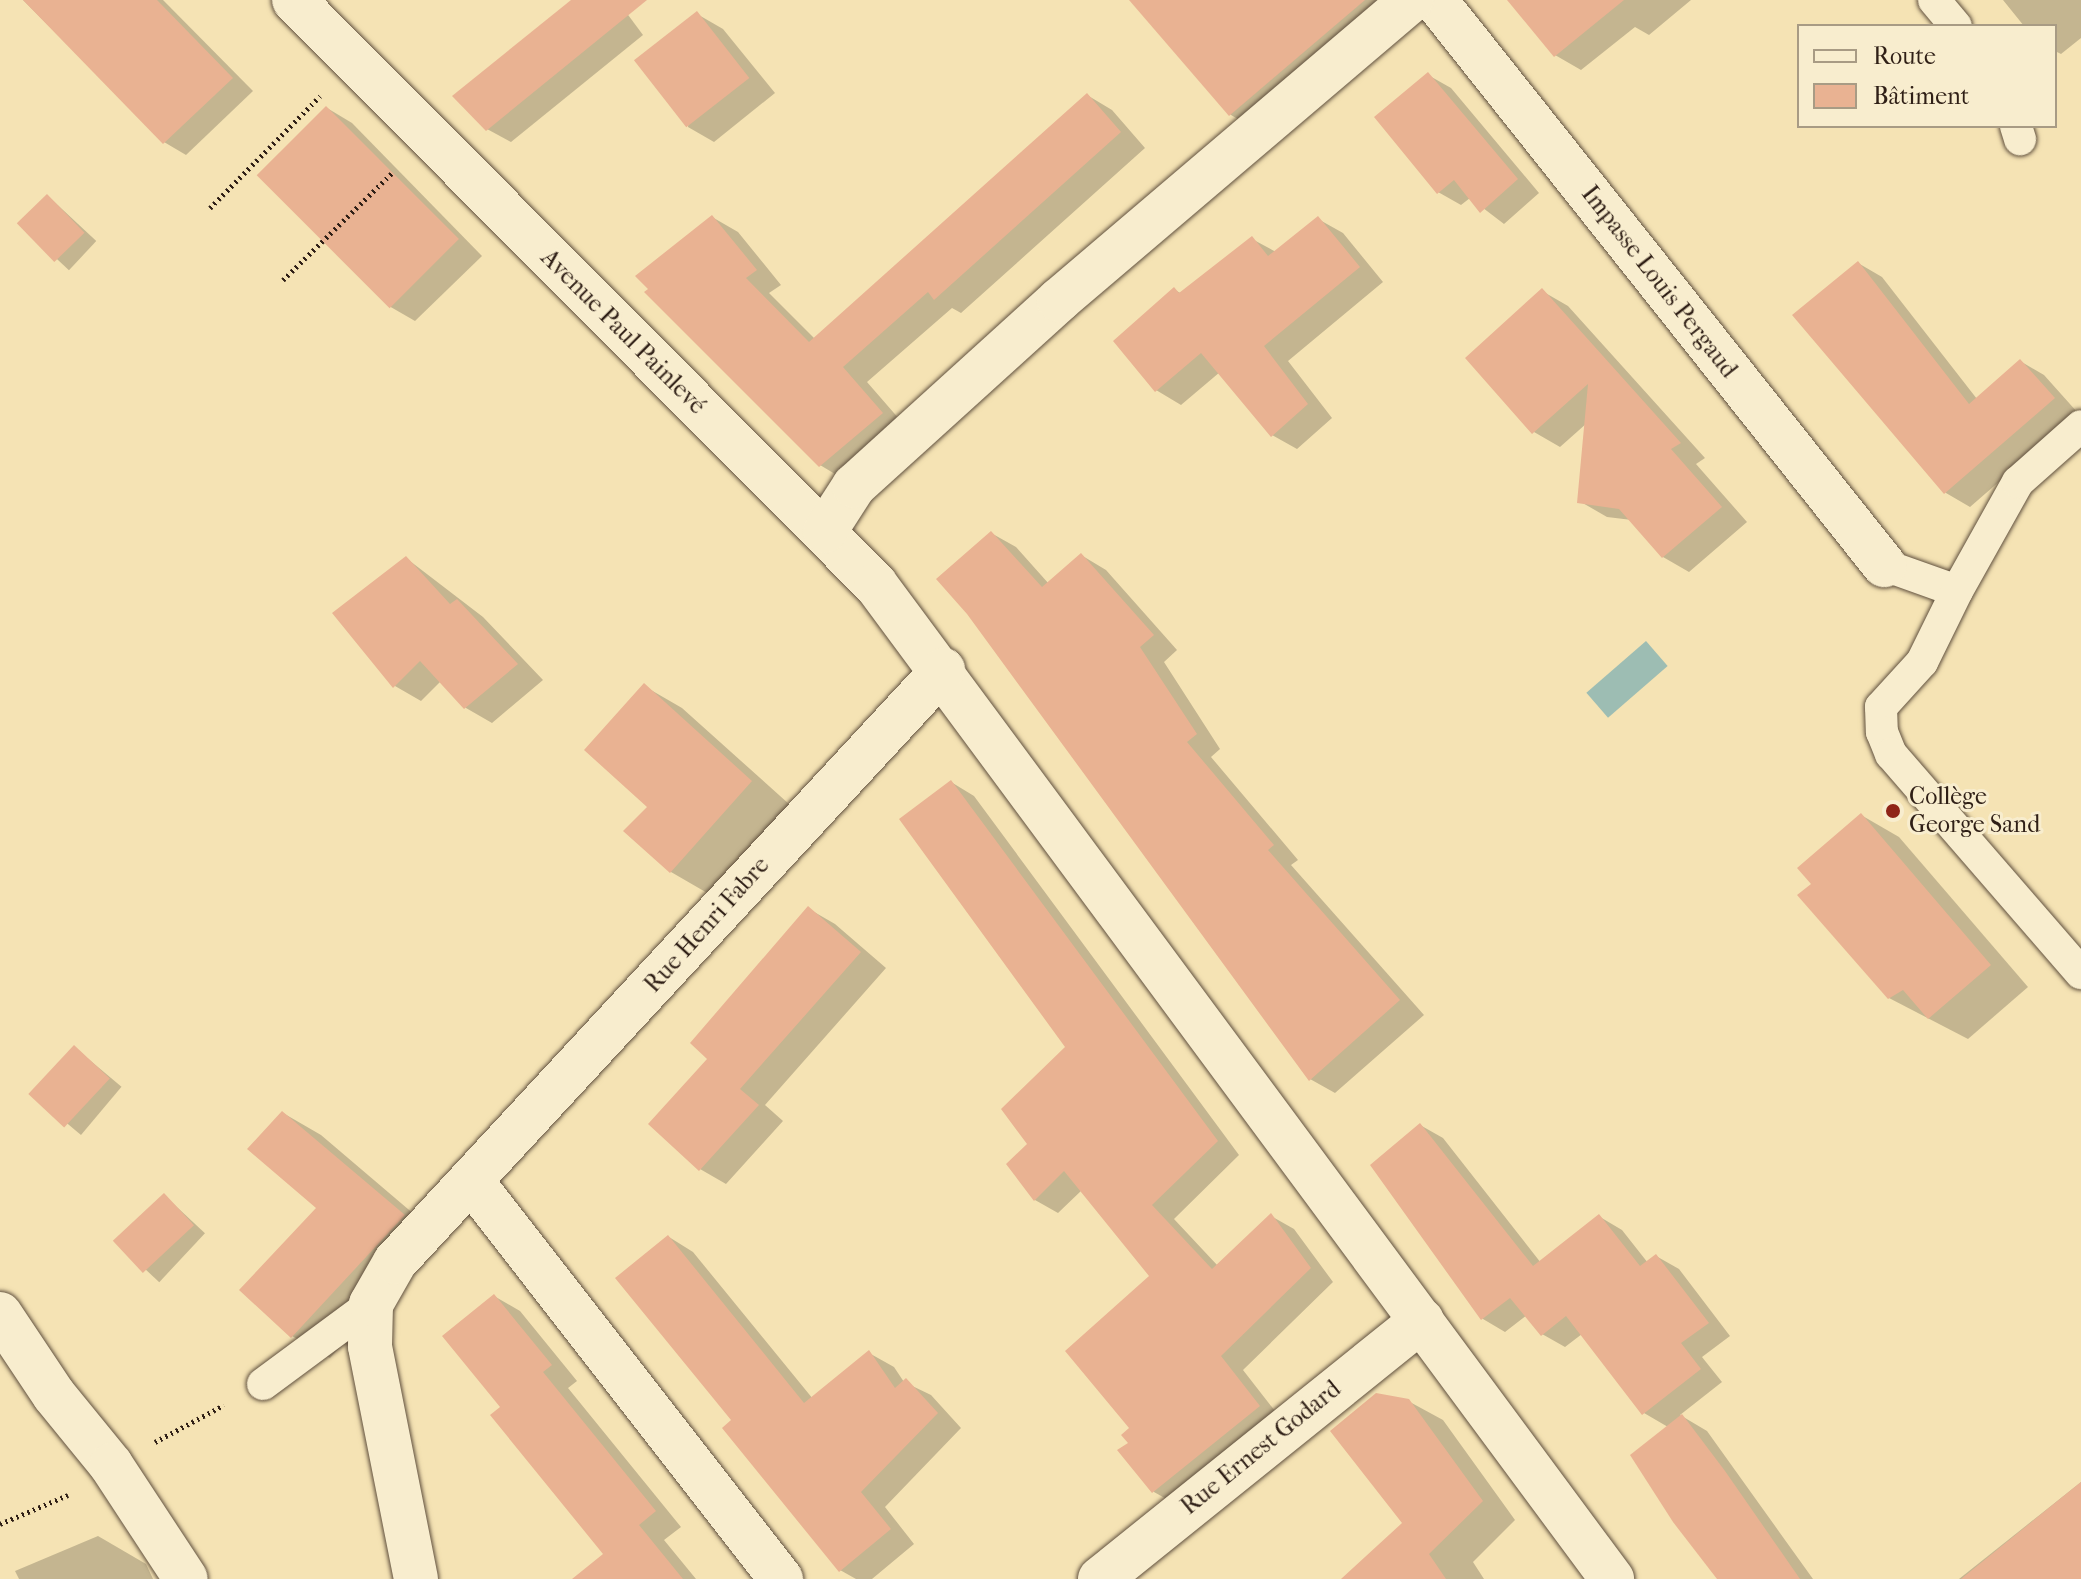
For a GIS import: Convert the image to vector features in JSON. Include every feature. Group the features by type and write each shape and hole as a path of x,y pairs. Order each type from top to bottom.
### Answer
{"street":[{"name":"Avenue Paul Painlevé","path":"294,0 876,585 943,670 1612,1579"},
{"path":"825,531 854,486 1059,300 1412,0"},
{"name":"Impasse Louis Pergaud","path":"1435,0 1884,565"},
{"name":"Rue Henri Fabre","path":"416,1579 370,1346 371,1304 395,1262 473,1183 943,670"},
{"path":"473,1183 781,1579"},
{"path":"0,1314 54,1395 111,1465 186,1579"},
{"name":"Rue Ernest Godard","path":"1100,1579 1422,1320"}],"lane":[{"path":"1934,0 1954,24"},
{"path":"2081,426 2018,482 1957,591 1922,662 1881,707 1882,732 1891,754 2081,973"},
{"path":"1884,565 1957,591"},
{"path":"263,1384 371,1304"}],"path":[{"path":"210,208 355,61"},
{"path":"283,280 429,137"},
{"path":"0,1524 69,1495 111,1465 263,1384"}],"water":[{"path":"1646,641 1668,666 1608,718 1586,693"}],"building":[{"path":"23,0 157,0 233,78 163,144"},
{"path":"571,0 647,0 486,131 452,96"},
{"path":"1129,0 1365,0 1229,116"},
{"path":"1507,0 1624,0 1554,57"},
{"path":"697,11 749,78 686,127 634,60"},
{"path":"1428,72 1518,179 1480,213 1454,180 1437,194 1374,117"},
{"path":"1087,93 1121,132 934,300 928,292 843,367 883,413 819,467 644,292 648,289 635,276 712,215 757,270 746,278 809,342"},
{"path":"326,106 459,239 390,308 257,175"},
{"path":"47,194 85,233 54,262 17,223"},
{"path":"1318,216 1360,267 1264,346 1308,404 1271,437 1201,353 1155,392 1113,341 1174,287 1179,293 1252,236 1268,256"},
{"path":"1858,261 1969,404 2020,359 2055,398 1944,494 1792,315"},
{"path":"1542,288 1681,443 1671,449 1722,507 1662,558 1619,509 1577,503 1588,384 1532,434 1465,358"},
{"path":"991,531 1042,587 1081,553 1154,635 1140,647 1197,734 1187,742 1274,845 1268,850 1400,1000 1309,1081 967,614 936,579"},
{"path":"406,556 450,604 457,599 518,664 464,709 420,661 393,688 332,613"},
{"path":"644,683 752,781 670,873 623,831 647,807 584,750"},
{"path":"951,780 1218,1141 1152,1205 1212,1269 1271,1213 1311,1268 1221,1356 1260,1406 1152,1493 1117,1450 1128,1443 1121,1435 1129,1428 1065,1351 1149,1276 1064,1171 1034,1201 1006,1164 1027,1144 1001,1109 1065,1047 899,819"},
{"path":"1861,813 1991,965 1928,1019 1903,990 1888,999 1797,895 1811,884 1797,868"},
{"path":"808,906 861,952 740,1089 759,1105 699,1171 648,1124 707,1059 690,1043"},
{"path":"74,1045 110,1078 64,1127 28,1094"},
{"path":"282,1111 405,1215 291,1338 239,1290 316,1208 247,1149"},
{"path":"1420,1123 1533,1266 1599,1214 1640,1266 1656,1254 1709,1323 1681,1343 1701,1369 1642,1415 1566,1316 1541,1336 1510,1298 1481,1320 1370,1165"},
{"path":"164,1193 194,1225 143,1273 113,1241"},
{"path":"668,1235 804,1403 869,1350 895,1388 906,1378 938,1413 861,1492 891,1529 839,1572 722,1428 731,1420 615,1278"},
{"path":"494,1294 552,1365 543,1372 656,1511 639,1525 683,1579 572,1579 603,1554 490,1415 500,1407 442,1336"},
{"path":"1376,1393 1409,1399 1483,1501 1429,1554 1446,1579 1341,1579 1402,1523 1330,1431"},
{"path":"1682,1414 1800,1579 1717,1579 1673,1522 1630,1455"},
{"path":"2081,1482 2081,1579 1961,1579"}],"place":[{"name":"Collège George Sand","path":"1893,811"}]}
